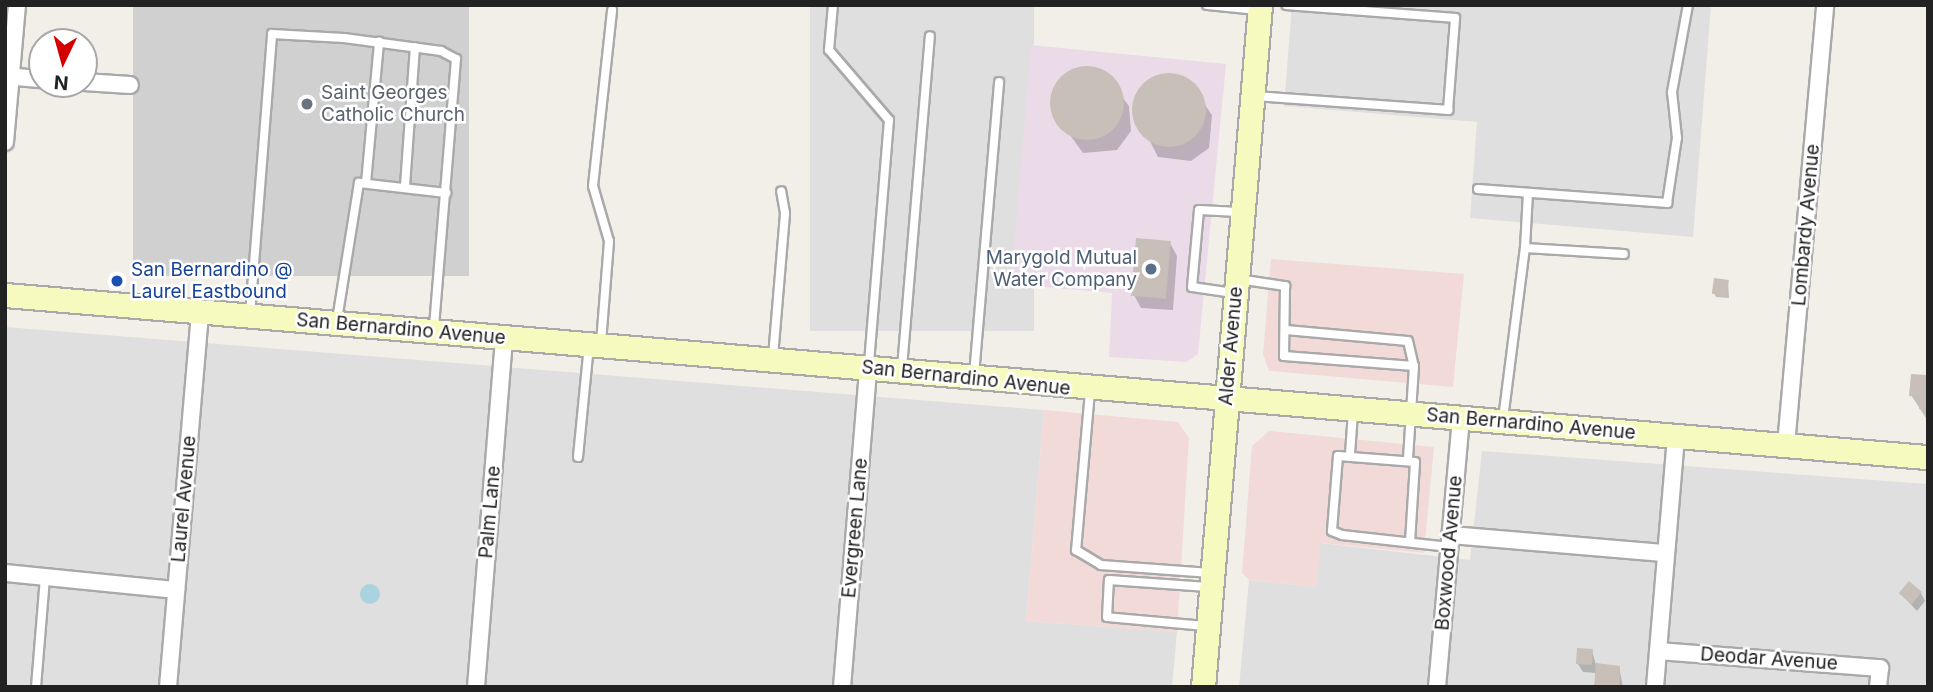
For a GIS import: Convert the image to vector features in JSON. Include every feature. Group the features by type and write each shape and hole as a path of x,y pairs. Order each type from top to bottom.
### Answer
{"main road":[{"name":"Alder Avenue","path":"1203,687 1259,8"},
{"name":"San Bernardino Avenue","path":"5,295 869,368 1090,391 1928,457"}],"street":[{"path":"5,142 8,77 17,5"},
{"name":"Lombardy Avenue","path":"1786,445 1825,5"},
{"path":"8,77 28,78"},
{"path":"98,83 130,85"},
{"name":"Laurel Avenue","path":"168,687 200,312"},
{"name":"Palm Lane","path":"476,687 504,337"},
{"name":"Evergreen Lane","path":"842,687 869,368"},
{"name":"Boxwood Avenue","path":"1437,687 1461,419"},
{"path":"1655,687 1664,553 1676,436"},
{"path":"1449,541 1664,553"},
{"path":"5,573 176,590"},
{"name":"Deodar Avenue","path":"1658,651 1880,668 1878,687"}],"lane":[{"path":"833,5 830,50 889,120 869,368"},
{"path":"1207,5 1259,8"},
{"path":"1252,95 1448,110 1455,18 1287,5"},
{"path":"1478,189 1667,204 1677,138 1672,92 1688,5"},
{"path":"579,457 609,241 593,186 612,10"},
{"path":"250,316 272,34 380,42 415,47 456,59 434,331"},
{"path":"902,371 930,36"},
{"path":"366,183 380,42"},
{"path":"405,186 415,47"},
{"path":"974,378 999,82"},
{"path":"336,323 352,194 366,183 446,193"},
{"path":"773,360 785,213 781,191"},
{"path":"1503,422 1525,248 1528,193"},
{"path":"1242,212 1199,210 1192,287 1284,286 1284,356 1414,366"},
{"path":"1525,248 1624,254"},
{"path":"1286,330 1406,340 1414,366 1408,459"},
{"path":"1090,391 1074,534 1083,559 1101,565 1212,580"},
{"path":"1350,454 1353,411"},
{"path":"1410,542 1417,467 1408,459 1350,454 1336,460 1330,528 1342,535 1410,542 1449,541"},
{"path":"36,687 45,577"},
{"path":"1208,626 1107,617 1109,580 1160,584 1212,580"}],"shaded area":[{"path":"133,5 469,5 469,276 133,276"},
{"path":"810,5 1034,5 1034,331 810,331"},
{"path":"1292,5 1711,5 1693,237 1470,218 1477,122 1284,106"},
{"path":"1031,45 1226,64 1198,354 1187,362 1109,357 1112,293 1011,284"},
{"path":"1271,259 1464,274 1453,387 1269,371 1263,354"},
{"path":"5,327 1044,410 1026,621 1177,632 1172,687 5,687"},
{"path":"1044,410 1178,422 1189,438 1177,632 1026,621"},
{"path":"1269,431 1434,447 1424,553 1321,543 1316,587 1249,580 1242,573 1252,446"},
{"path":"1482,451 1928,484 1928,687 1239,687 1249,580 1316,587 1320,543 1470,560"}],"water":[{"path":"370,584 377,587 380,594 377,601 370,604 363,601 360,594 363,587"}],"building":[{"path":"1087,66 1101,69 1113,77 1121,89 1124,103 1121,117 1113,129 1101,137 1087,140 1073,137 1061,129 1053,117 1050,103 1053,89 1061,77 1073,69"},
{"path":"1169,73 1190,79 1200,89 1206,110 1200,131 1190,141 1169,147 1148,141 1138,131 1132,110 1138,89 1148,79"},
{"name":"Marygold Mutual Water Company","path":"1136,238 1171,241 1166,299 1131,296"},
{"path":"1714,278 1729,280 1727,296 1712,294"},
{"path":"1911,374 1927,375 1928,410 1919,409 1920,397 1909,396"},
{"path":"1909,581 1922,592 1912,604 1899,593"},
{"path":"1577,648 1593,649 1592,665 1576,664"},
{"path":"1596,663 1620,666 1619,687 1594,687"}],"place":[{"name":"Saint Georges Catholic Church","path":"307,104"},
{"name":"Marygold Mutual Water Company","path":"1151,269"},
{"name":"San Bernardino @ Laurel Eastbound","path":"117,281"}]}
